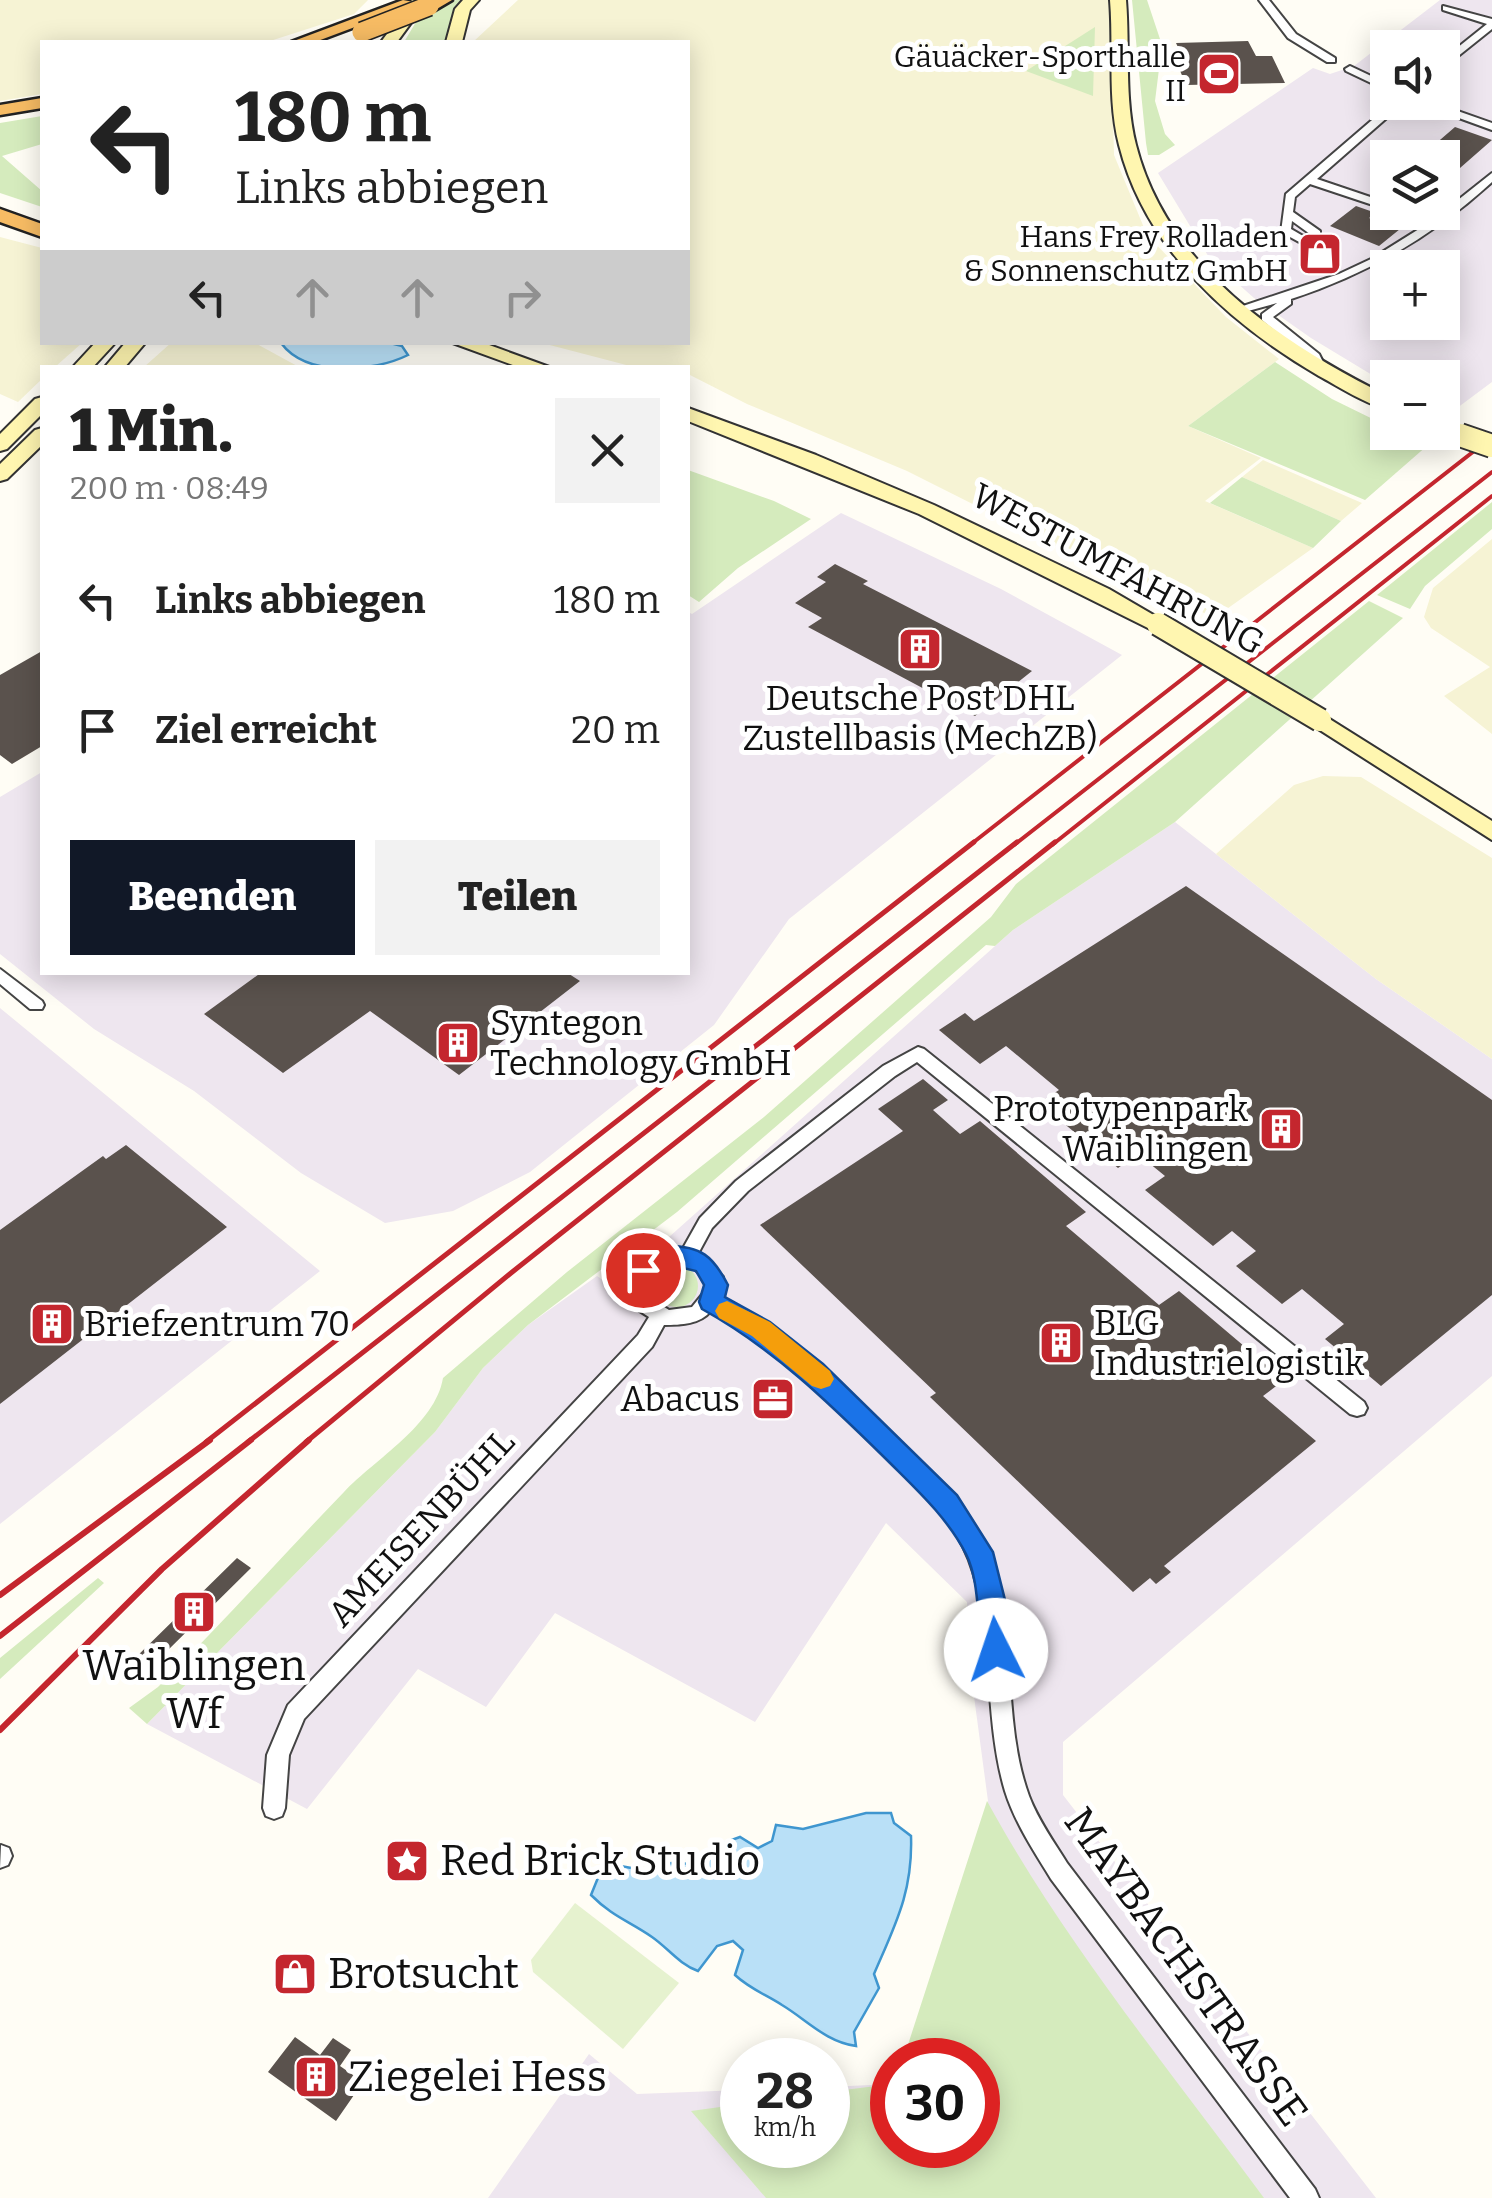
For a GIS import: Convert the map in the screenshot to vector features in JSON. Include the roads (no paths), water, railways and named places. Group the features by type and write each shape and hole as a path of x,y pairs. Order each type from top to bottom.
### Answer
{"highway":[{"path":"334,40 428,2"},
{"path":"308,40 367,25"},
{"path":"0,110 40,104"},
{"path":"0,119 40,112"},
{"path":"0,202 40,215"},
{"path":"0,216 40,230"}],"main road":[{"path":"455,40 463,10 471,0"},
{"path":"1118,0 1124,122 1130,157 1147,204 1192,266 1237,310 1319,366 1370,394"},
{"path":"391,40 428,2"},
{"path":"84,365 104,345"},
{"path":"116,365 134,345"},
{"path":"469,345 533,365"},
{"path":"0,444 40,405"},
{"name":"WESTUMFAHRUNG","path":"690,415 939,514 1158,624 1320,720 1492,832"},
{"path":"1460,434 1492,446"},
{"path":"0,475 40,436"}],"street":[{"path":"1264,0 1292,36 1331,60"},
{"path":"1446,8 1492,23"},
{"path":"1460,51 1492,23"},
{"path":"1350,68 1370,79"},
{"path":"1460,115 1492,126"},
{"path":"1289,214 1290,196 1379,120"},
{"path":"1460,204 1492,176"},
{"path":"1310,180 1370,201"},
{"path":"1319,366 1315,356 1266,317 1275,307 1386,258 1428,230"},
{"path":"1237,310 1314,288"},
{"path":"0,975 36,1005"},
{"path":"688,1256 706,1223 742,1186 889,1071 918,1053 1358,1408"},
{"path":"688,1256 704,1264 714,1277 711,1302 687,1317 660,1316 642,1303 639,1278 658,1259 688,1256"},
{"name":"MAYBACHSTRASSE","path":"711,1302 761,1329 814,1371 966,1526 989,1581 1007,1750 1017,1792 1034,1830 1059,1871 1306,2198"},
{"name":"AMEISENBÜHL","path":"274,1808 278,1756 296,1712 645,1341 660,1316"}],"water":[{"path":"283,345 398,345 408,355 377,365 317,365"},
{"path":"866,1813 891,1813 894,1823 911,1836 909,1874 901,1908 874,1974 879,1988 854,2032 856,2046 850,2045 850,2038 826,2035 735,1975 743,1950 733,1941 717,1946 698,1971 591,1895 604,1863 653,1872 671,1863 695,1864 712,1847 740,1837 758,1848 772,1841 776,1825 803,1829"}],"railway":[{"path":"970,845 1492,437"},
{"path":"1014,845 1492,472"},
{"path":"1052,845 1492,496"},
{"path":"206,1442 974,842"},
{"path":"248,1442 1017,842"},
{"path":"306,1442 511,1273 1055,842"},
{"path":"0,1595 210,1440"},
{"path":"0,1636 251,1440"},
{"path":"0,1730 162,1569 309,1440"}],"place":[{"name":"Gäuäcker-Sporthalle II","path":"1219,74"},
{"name":"Hans Frey Rolladen & Sonnenschutz GmbH","path":"1320,254"},
{"name":"Deutsche Post DHL Zustellbasis (MechZB)","path":"920,649"},
{"name":"Syntegon Technology GmbH","path":"458,1043"},
{"name":"Prototypenpark Waiblingen","path":"1281,1129"},
{"name":"Briefzentrum 70","path":"52,1324"},
{"name":"BLG Industrielogistik","path":"1061,1343"},
{"name":"Abacus","path":"773,1399"},
{"name":"Waiblingen Wf","path":"194,1612"},
{"name":"Red Brick Studio","path":"407,1861"},
{"name":"Brotsucht","path":"295,1974"},
{"name":"Ziegelei Hess","path":"316,2077"}]}
